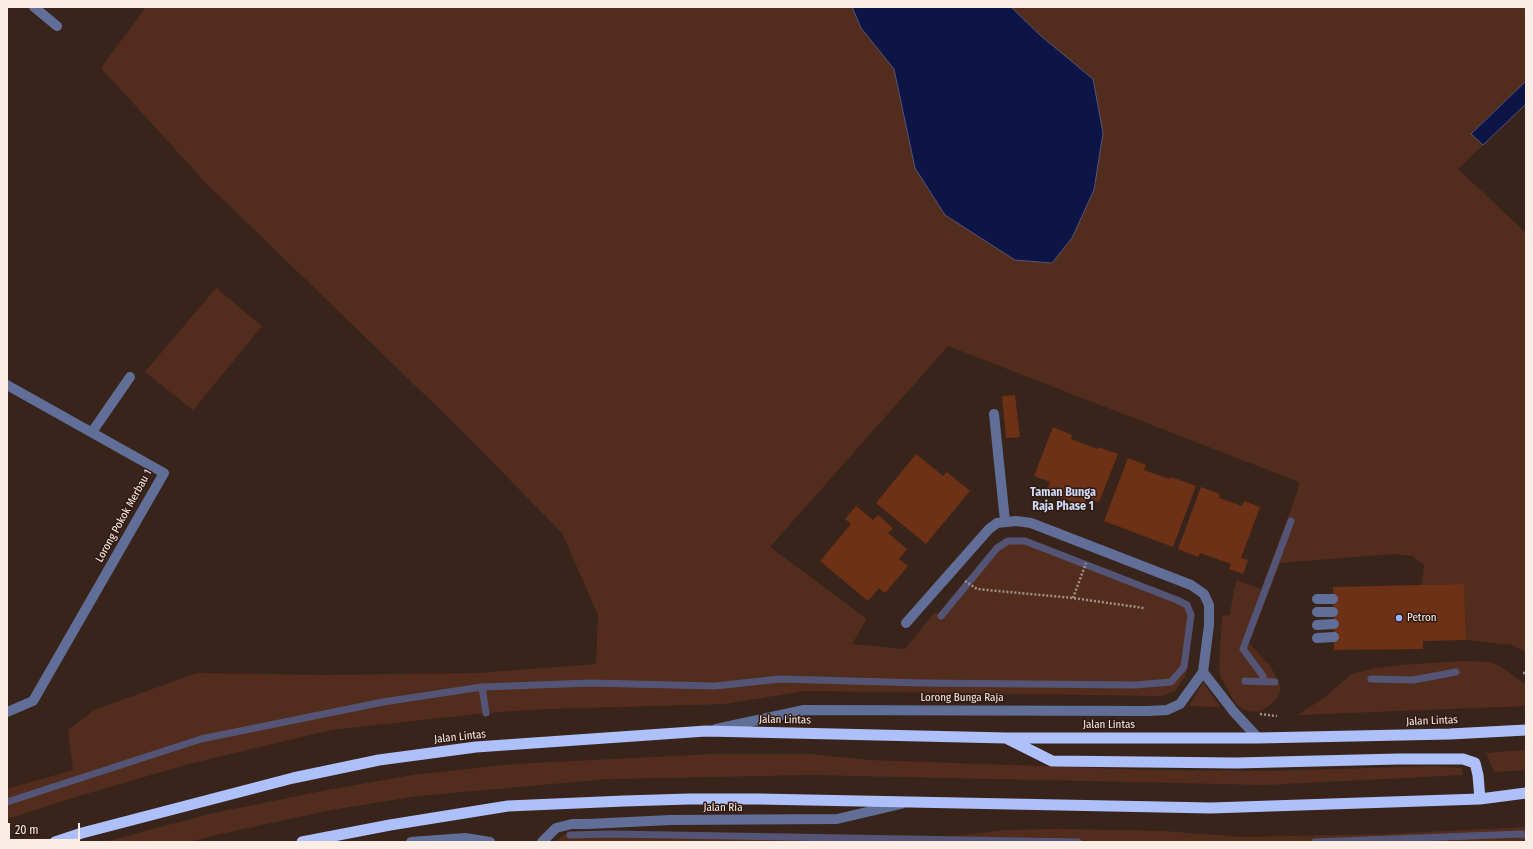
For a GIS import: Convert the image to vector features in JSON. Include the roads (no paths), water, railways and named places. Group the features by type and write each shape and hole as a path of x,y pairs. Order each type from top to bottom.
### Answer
{"highway":[{"name":"Jalan Lintas","path":"55,842 82,833 293,778 380,760 476,747 706,731 1006,738 1258,738 1450,734 1526,730"},
{"path":"1006,738 1052,761 1236,763 1463,759 1475,763 1478,775 1480,799"},
{"path":"302,842 390,825 508,806 689,799 1211,808 1480,799 1526,793"}],"street":[{"path":"34,7 57,26"},
{"path":"92,432 130,377"},
{"name":"Lorong Pokok Merbau 1","path":"7,385 164,473 33,701 7,712"},
{"path":"906,623 989,529 996,523 1005,521 994,414"},
{"name":"Lorong Bunga Raja","path":"706,731 804,710 1148,711 1167,710 1180,704 1203,672 1209,614 1209,606 1204,594 1191,585 1031,523 1005,521"},
{"path":"1317,600 1333,600"},
{"path":"1317,612 1333,612"},
{"path":"1317,625 1334,624"},
{"path":"1317,638 1334,637"},
{"path":"1203,672 1234,712 1258,738"},
{"name":"Jalan Ria","path":"542,842 556,828 572,824 670,820 837,819 908,802"},
{"path":"411,842 465,838 490,842"}],"waterway":[{"path":"1263,682 1263,676 1243,649 1291,521"},
{"path":"482,687 591,683 715,686 780,679 922,683 1135,685 1171,682 1184,667 1191,615 1187,605 1177,600 1025,541 1008,541 997,548 941,616"},
{"path":"1371,679 1413,680 1456,672"},
{"path":"1245,681 1275,682"},
{"path":"7,802 201,739 383,702 482,687 486,713"},
{"path":"570,835 611,834 1078,842"},
{"path":"1315,842 1526,835"}],"place":[{"name":"Petron","path":"1399,618"}],"district":[{"name":"Taman Bunga Raja Phase 1","path":"1063,500"}]}
